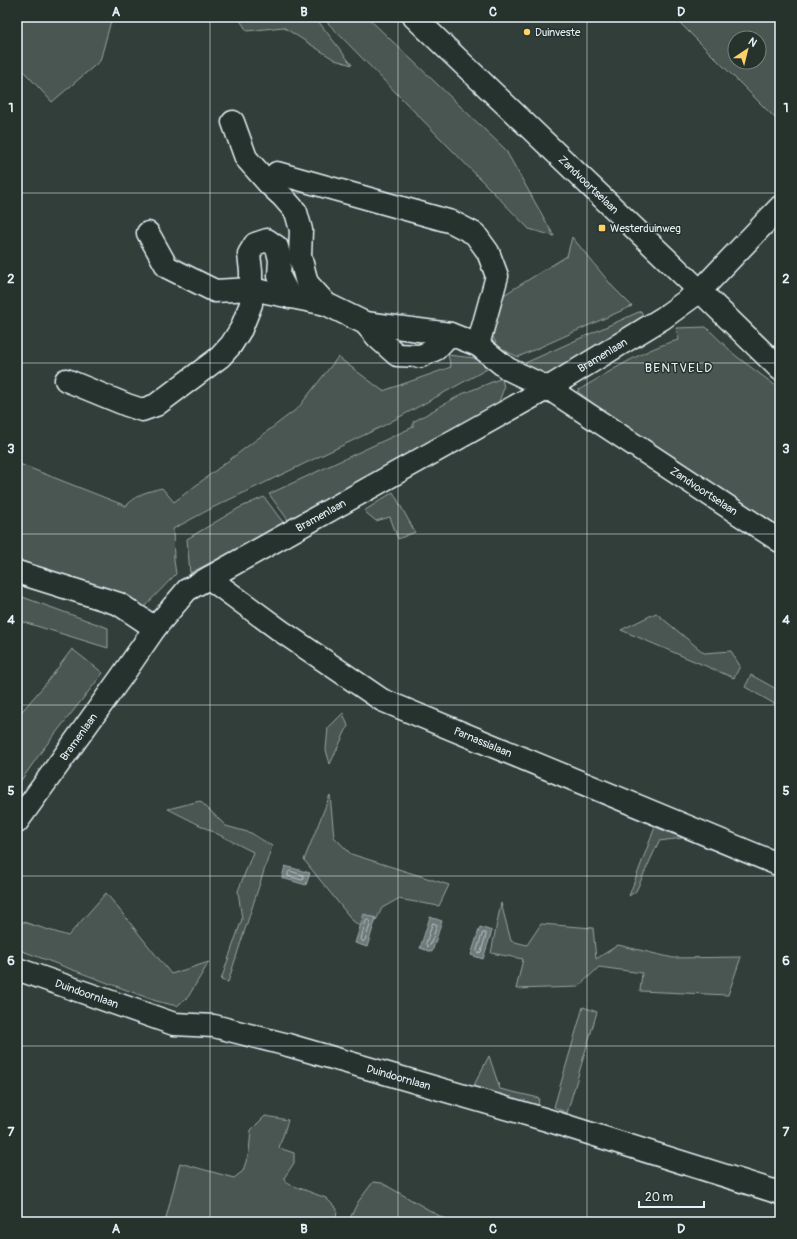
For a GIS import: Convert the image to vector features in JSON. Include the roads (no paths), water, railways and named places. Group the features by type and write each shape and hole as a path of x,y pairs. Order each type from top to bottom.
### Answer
{"street":[{"name":"Zandvoortselaan","path":"414,17 780,369"},
{"path":"233,122 246,158 296,212 301,230 300,256 307,283 326,304"},
{"path":"277,173 452,222 475,234 488,252 497,276 478,345"},
{"path":"700,291 780,207"},
{"path":"148,233 167,267 215,291 251,289 326,304"},
{"path":"66,380 142,410 156,405 220,357 231,345 241,329 251,304 251,271 249,254 255,244 267,240 278,246 280,260 279,276 290,297"},
{"name":"Bramenlaan","path":"17,822 155,628 187,590 548,388 663,318 700,291"},
{"name":"Zandvoortselaan","path":"326,304 365,323 450,334 478,345 508,369 548,388 716,497 780,541"},
{"path":"17,572 119,604 155,628"},
{"name":"Parnassialaan","path":"209,578 281,631 382,700 780,865"},
{"name":"Duindoornlaan","path":"17,969 174,1024 214,1026 295,1047 547,1120 780,1193"}],"water":[{"path":"285,866 310,873 306,885 282,878"},
{"path":"364,914 376,918 367,947 355,943"},
{"path":"430,917 442,921 432,952 420,948"},
{"path":"480,927 492,931 483,959 471,955"}],"place":[{"name":"Duinveste","path":"527,32"},
{"name":"Westerduinweg","path":"602,228"}],"district":[{"name":"BENTVELD","path":"679,368"}]}
